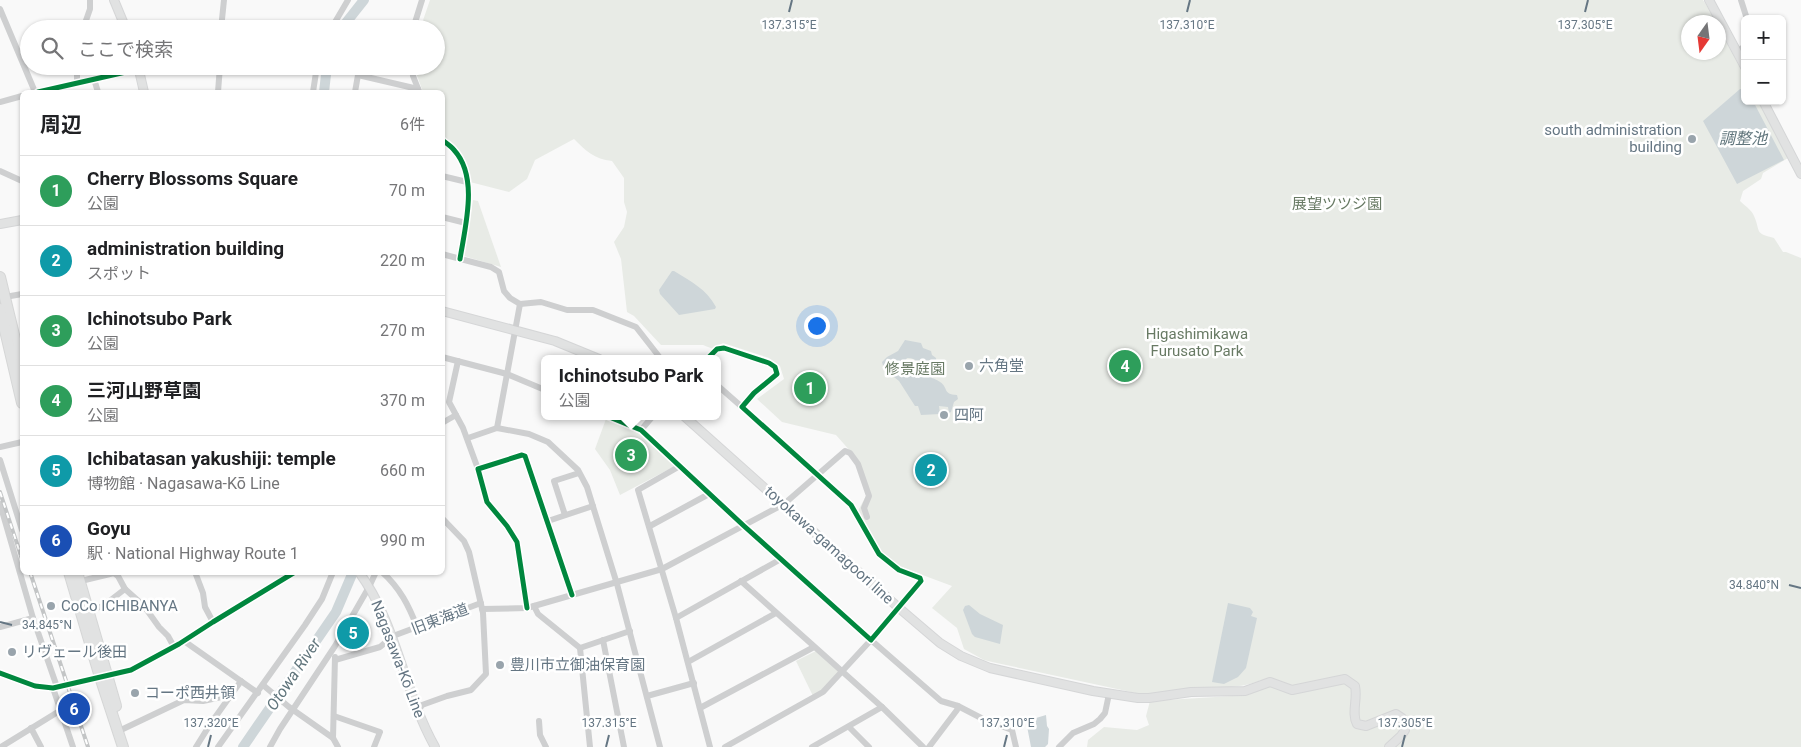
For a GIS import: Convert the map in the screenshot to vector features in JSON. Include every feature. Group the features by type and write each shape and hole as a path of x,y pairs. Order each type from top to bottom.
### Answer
{"highway":[{"path":"0,277 20,360"},
{"path":"0,308 20,394"},
{"path":"70,575 124,746"},
{"path":"78,575 103,676 123,729 124,746"}],"main road":[{"path":"114,0 122,20"},
{"path":"1709,0 1741,60"},
{"path":"140,75 144,90"},
{"path":"1765,105 1801,174"},
{"path":"0,224 20,220"},
{"path":"445,312 555,341 589,355"},
{"name":"toyokawa-gamagoori line","path":"689,420 899,608 950,650 978,663 1000,670 1129,697 1149,698 1191,692 1245,691 1270,682 1292,690 1345,679 1355,686 1357,694 1354,718 1357,724 1366,726 1396,714 1402,718 1405,730 1389,747"},
{"name":"Nagasawa-Kō Line","path":"360,575 377,600 393,636 418,711 435,747"}],"street":[{"path":"86,20 90,9 90,0"},
{"path":"222,20 224,0"},
{"path":"336,20 348,0"},
{"path":"416,20 422,0"},
{"path":"1741,0 1746,15"},
{"path":"0,9 20,54"},
{"path":"1737,52 1741,49"},
{"path":"29,75 36,90"},
{"path":"77,84 78,75"},
{"path":"47,90 110,75"},
{"path":"218,90 219,75"},
{"path":"313,90 316,75"},
{"path":"355,90 358,75 415,90"},
{"path":"413,75 419,90"},
{"path":"94,79 97,90"},
{"path":"0,102 20,97"},
{"path":"445,143 455,151 464,167 470,200 460,259"},
{"path":"0,171 20,180"},
{"path":"445,177 467,182"},
{"path":"445,218 466,223"},
{"path":"445,255 491,267 499,272 504,290 510,298 520,304 541,302 567,310 593,310 636,326 658,355"},
{"path":"5,297 20,294"},
{"path":"497,428 520,304"},
{"path":"711,355 717,349 724,348 769,362 775,367 777,374 754,393 742,407"},
{"path":"445,358 507,374 541,388"},
{"path":"449,402 458,361"},
{"path":"721,389 851,505 879,554 899,570 920,578 921,582 823,692 725,747"},
{"path":"445,398 468,438 487,502 507,526 517,542 531,607 580,648 590,747"},
{"path":"445,422 456,415"},
{"path":"617,420 641,430 744,526 941,701 958,706 987,721 1012,730 1016,747"},
{"path":"641,430 650,420"},
{"path":"468,438 497,428 529,434 548,442 565,456 579,472 587,487 617,584 660,747"},
{"path":"0,448 20,443"},
{"path":"418,711 422,705 471,690 486,674 481,606 531,607 617,584 662,569 784,504 845,451 850,453 858,464 869,496 864,508 867,517"},
{"path":"478,469 522,455 525,456 572,595"},
{"path":"0,460 20,524"},
{"path":"680,466 638,490 676,618 710,747"},
{"path":"565,515 554,481 579,472"},
{"path":"650,526 709,494"},
{"path":"0,504 20,572"},
{"path":"548,521 593,506"},
{"name":"旧東海道","path":"334,660 380,647 393,636 481,606 464,541 445,521"},
{"path":"0,536 9,533"},
{"path":"676,618 781,559"},
{"path":"21,575 73,747"},
{"path":"85,580 103,575"},
{"path":"117,575 125,589 144,606 158,627 168,636 174,647"},
{"path":"196,575 203,592 205,607 213,622"},
{"path":"0,673 35,686 55,687 131,670 174,647 291,575"},
{"path":"218,747 264,686 322,599 332,575"},
{"path":"270,747 291,709 334,646 374,575"},
{"path":"385,575 397,587 411,611 417,627"},
{"path":"740,581 882,707 923,747"},
{"path":"88,611 103,606 125,589"},
{"path":"688,662 776,613"},
{"path":"0,627 33,618"},
{"path":"580,648 630,631"},
{"path":"603,640 624,747"},
{"path":"184,641 258,693"},
{"path":"333,738 334,646"},
{"path":"700,708 814,647"},
{"path":"196,747 241,681"},
{"path":"647,696 694,683"},
{"path":"264,686 291,709 333,738 338,747"},
{"path":"1059,747 1073,733 1094,724 1106,713 1110,694"},
{"path":"123,729 184,700 203,701 231,696"},
{"path":"928,747 957,710 958,706"},
{"path":"812,747 882,707"},
{"path":"0,747 61,710"},
{"path":"334,716 380,732 374,747"},
{"path":"539,721 540,735 546,747"},
{"path":"848,727 869,747"},
{"path":"31,728 41,747"}],"green space":[{"name":"Higashimikawa Furusato Park","path":"430,0 1703,0 1713,15 1681,15 1681,60 1726,60 1726,38 1741,65 1741,105 1761,105 1788,158 1763,173 1761,179 1743,191 1740,201 1753,214 1758,229 1763,235 1774,238 1783,252 1801,258 1801,747 1087,747 1088,740 1104,727 1137,730 1149,725 1146,716 1150,701 1248,695 1258,690 1261,680 1241,686 1190,688 1145,695 984,660 964,649 957,628 932,608 952,586 901,567 880,551 858,511 868,492 859,461 836,435 782,422 757,399 784,379 780,366 769,358 723,343 713,349 703,345 661,345 634,316 627,312 621,259 614,242 624,227 627,212 624,202 624,178 612,161 591,154 574,139 535,160 527,179 509,192 470,182 468,171 458,150 445,137 445,90 422,90 417,75 445,75 445,20 423,20"},
{"path":"473,200 478,201 501,267 464,256"},
{"path":"606,420 608,420 640,434 675,466 620,495 610,470 595,449"},
{"path":"816,651 839,672 823,691 813,696 796,661"}],"water":[{"name":"調整池","path":"1741,89 1741,105 1755,105 1784,160 1737,184 1703,121"},
{"path":"672,271 698,286 712,301 716,307 715,309 679,315 660,294 659,290"},
{"path":"905,340 921,343 923,348 931,351 932,355 936,358 937,365 931,373 932,378 943,384 947,392 957,395 958,399 954,402 951,412 949,413 948,407 939,406 940,414 921,415 918,406 915,406 899,381 884,369 882,362 898,351","holes":["907,358 917,361 920,365 922,370 919,376 912,377 907,374 905,361"]},
{"path":"1228,603 1250,608 1253,612 1251,616 1257,618 1246,668 1238,677 1224,684 1212,682"},
{"path":"969,605 980,614 1003,625 1000,644 975,637 972,634 963,610 965,606"},
{"path":"1046,715 1049,729 1048,744 1045,747 1031,747 1026,721"}],"waterway":[{"name":"Otowa River","path":"348,20 364,0"},
{"name":"Otowa River","path":"324,90 326,75"},
{"name":"Otowa River","path":"243,747 336,612 352,575"}],"railway":[{"path":"0,492 20,553"},
{"path":"31,575 88,747"}],"cycle path":[{"path":"47,90 113,75"},
{"path":"445,142 462,161 468,188 467,218 460,259"},
{"path":"617,420 641,430 871,640 921,581 920,578 899,570 879,554 851,505 742,407 754,393 777,374 775,367 769,363 724,348 717,349 711,355"},
{"path":"527,608 517,542 507,526 487,502 478,469 522,455 525,456 572,595"},
{"path":"0,673 35,686 53,688 131,670 179,644 290,575"}],"place":[{"name":"south administration building","path":"1692,139"},
{"name":"六角堂","path":"969,366"},
{"name":"三河山野草園","path":"1125,366"},
{"name":"Cherry Blossoms Square","path":"810,388"},
{"name":"四阿","path":"944,415"},
{"name":"Ichinotsubo Park","path":"631,455"},
{"name":"administration building","path":"931,470"},
{"name":"CoCo ICHIBANYA","path":"51,606"},
{"name":"Ichibatasan yakushiji: temple","path":"353,633"},
{"name":"リヴェール後田","path":"12,652"},
{"name":"豊川市立御油保育園","path":"500,665"},
{"name":"コーポ西井領","path":"135,693"},
{"name":"Goyu","path":"74,709"}],"park label":[{"name":"展望ツツジ園","path":"1337,204"},
{"name":"修景庭園","path":"915,369"}]}
